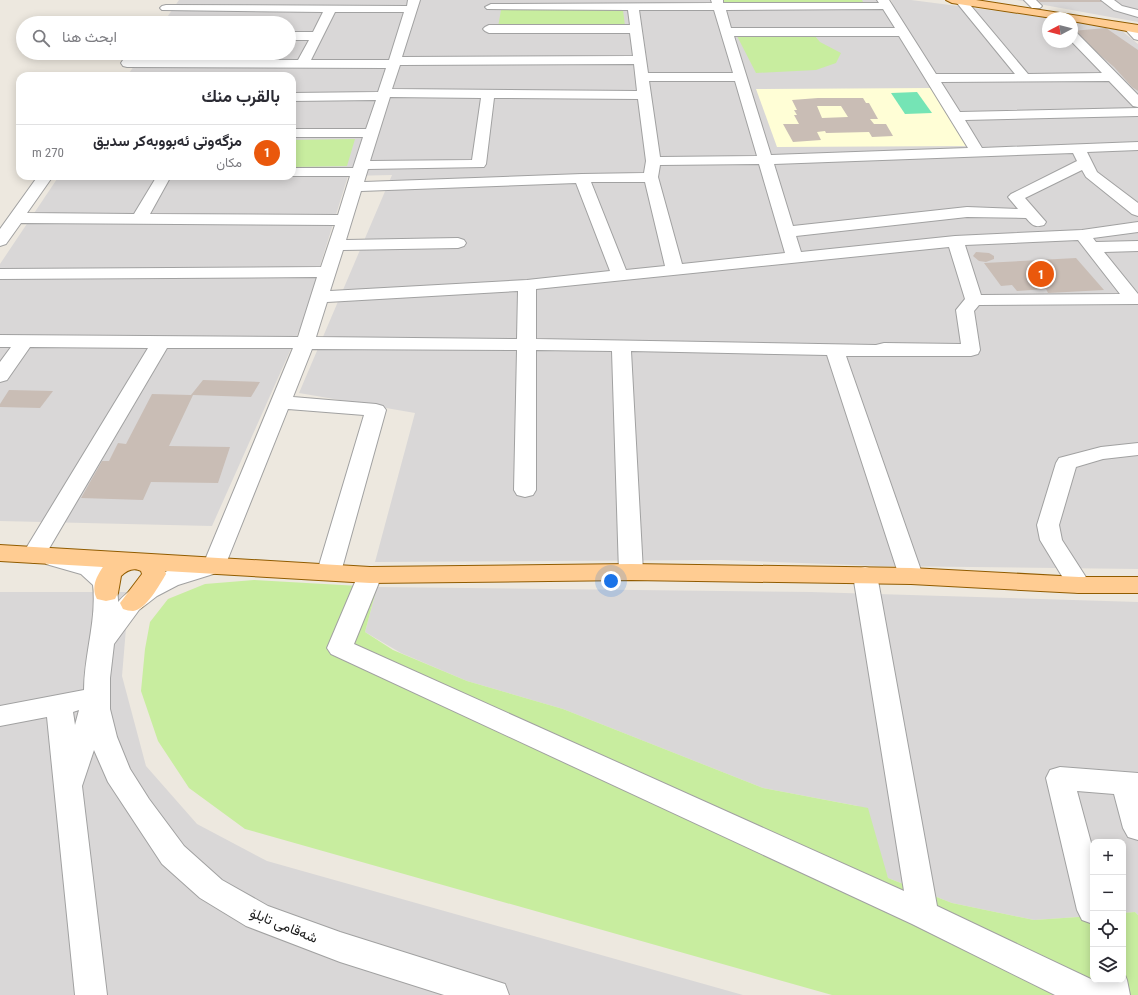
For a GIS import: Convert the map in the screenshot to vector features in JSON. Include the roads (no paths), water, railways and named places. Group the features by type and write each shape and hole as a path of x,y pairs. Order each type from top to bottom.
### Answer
{"main road":[{"path":"992,0 1033,3 1135,27"},
{"path":"956,1 1042,14"},
{"path":"1078,19 1135,27"},
{"path":"0,553 370,575 631,572 865,575 1079,585 1138,585"},
{"path":"106,593 106,581 110,572 117,567 137,561 152,567 154,574 148,584 132,603"}],"street":[{"path":"956,1 1024,77"},
{"path":"1109,2 1138,3"},
{"path":"1109,2 1118,8 1138,14"},
{"path":"636,29 488,33 492,3 633,7 718,3 885,3 978,152"},
{"path":"718,3 794,256"},
{"path":"101,644 118,619 132,603 166,582 215,565 305,343 413,4 331,8 168,4 160,16"},
{"path":"633,7 654,161 651,177 675,270"},
{"path":"303,63 331,8"},
{"path":"1135,27 1138,36"},
{"path":"727,32 904,32"},
{"path":"296,36 317,36"},
{"path":"1078,41 1138,103"},
{"path":"127,62 395,62 486,57 640,60"},
{"path":"642,77 740,77"},
{"path":"932,78 1114,77"},
{"path":"296,97 488,94 644,95"},
{"path":"296,172 479,164 488,94"},
{"path":"956,116 1138,112"},
{"path":"296,133 372,133"},
{"path":"654,161 765,160 1138,146"},
{"path":"1078,148 1091,174 1138,211"},
{"path":"1050,237 1016,197 1085,163"},
{"path":"355,187 582,178 651,177"},
{"path":"582,178 620,276"},
{"path":"0,241 43,180"},
{"path":"139,219 162,180"},
{"path":"786,232 967,212 1010,214 1030,213"},
{"path":"16,218 345,220"},
{"path":"1087,241 1120,229 1138,227"},
{"path":"1120,229 1136,246"},
{"path":"320,297 527,285 794,256 955,241 1050,237 1136,246"},
{"path":"955,241 974,300"},
{"path":"1087,241 1136,299"},
{"path":"336,245 458,243"},
{"path":"0,274 328,272"},
{"path":"525,490 528,345 527,285"},
{"path":"0,340 620,345 878,351 884,349 971,350 965,310 974,300 1136,299"},
{"path":"0,376 25,341"},
{"path":"106,593 101,578 96,572 78,564 40,555 161,342"},
{"path":"620,345 631,572"},
{"path":"835,350 911,576"},
{"path":"281,402 376,410 329,572"},
{"path":"1079,585 1051,540 1048,525 1067,463 1101,453 1138,448"},
{"path":"370,575 340,648 923,914 1089,995"},
{"path":"865,575 923,914"},
{"name":"شەقامی تابلۆ","path":"106,593 97,678 98,709 103,737 118,774 173,855 211,889 257,916 340,948 493,995"},
{"path":"0,716 97,697 69,788"},
{"path":"59,705 92,995"},
{"path":"1090,898 1060,778 1132,783 1138,828"},
{"path":"1112,983 1114,995"}],"place":[{"name":"مزگەوتی ئەبووبەکر سدیق","path":"1041,274"}]}
